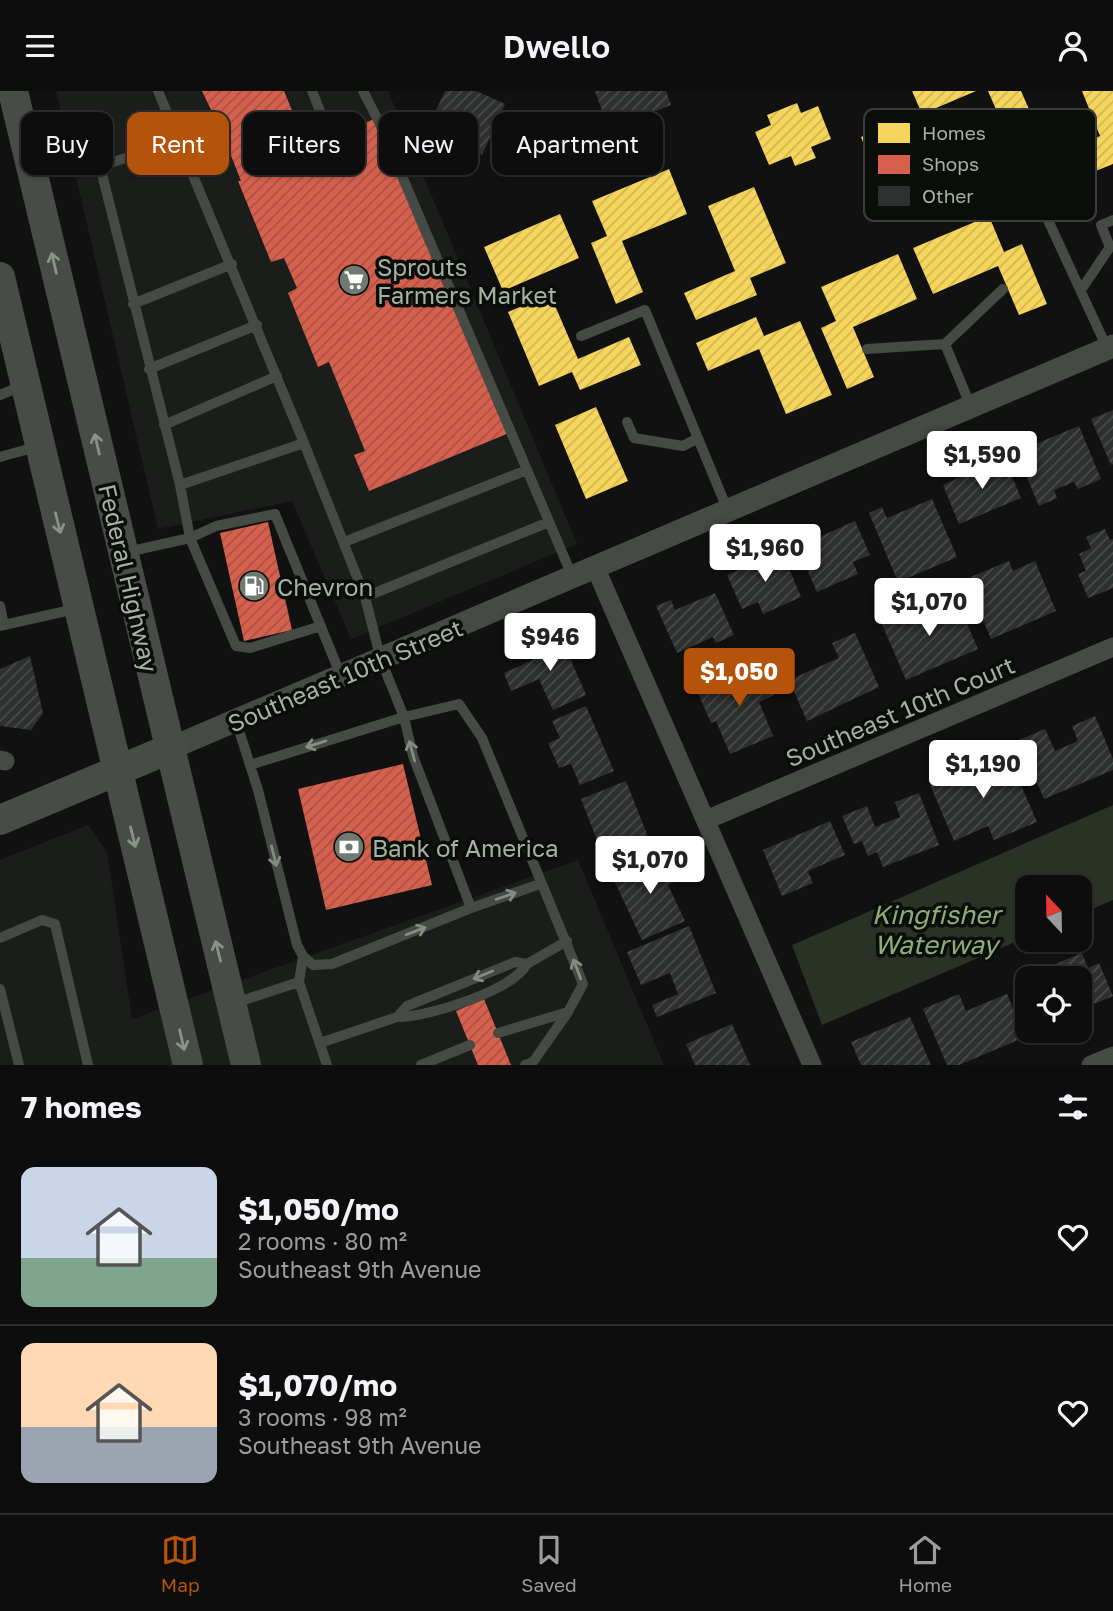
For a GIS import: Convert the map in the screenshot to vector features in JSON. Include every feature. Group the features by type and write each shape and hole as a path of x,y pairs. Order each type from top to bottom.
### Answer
{"main road":[{"name":"Federal Highway","path":"13,91 246,1065"},
{"path":"0,128 36,186"},
{"path":"0,277 12,390 40,446 188,1065"},
{"name":"Southeast 10th Street","path":"3,817 169,748"}],"street":[{"name":"Southeast 10th Street","path":"169,748 573,579 1110,347"},
{"path":"596,569 812,1065"},
{"name":"Southeast 10th Court","path":"706,820 1113,647"},
{"path":"1091,1065 1113,1056"}],"lane":[{"path":"158,91 167,112"},
{"path":"313,91 321,112"},
{"path":"363,91 384,134 573,579"},
{"path":"127,158 100,166 180,485 190,538 236,646 250,649 321,626"},
{"path":"194,175 365,597 381,660 404,717 412,755 471,908"},
{"path":"1081,290 1110,247 1101,225 1113,220"},
{"path":"1049,221 1110,347"},
{"path":"133,304 232,264"},
{"path":"867,349 945,344 1003,289"},
{"path":"581,337 645,310 729,512"},
{"path":"149,369 257,325"},
{"path":"945,344 971,407"},
{"path":"164,425 277,376"},
{"path":"626,422 634,438 682,446 698,438"},
{"path":"180,485 304,443"},
{"path":"0,457 40,446"},
{"path":"344,542 527,470"},
{"path":"123,553 190,538 216,526 275,514 341,676"},
{"path":"365,597 549,521"},
{"path":"0,606 2,626 79,608"},
{"path":"250,765 404,717 459,704 482,738 583,984 568,1013 533,1062 525,1065"},
{"path":"236,720 303,956 299,982 327,1065"},
{"path":"303,956 313,965 332,964 471,908 540,884"},
{"path":"0,939 42,920 55,924 88,1065"},
{"path":"320,1043 397,1017 413,1017 461,1002 521,975 527,964 567,941"},
{"path":"397,1017 407,1006 419,1001 515,962 527,964"},
{"path":"231,1005 299,982"},
{"path":"0,989 19,1065"},
{"path":"498,1033 568,1013"},
{"path":"421,1065 470,1045"}],"shaded area":[{"path":"56,91 388,91 397,112 379,112 379,175 423,175 577,544 351,639 292,501 158,529 76,175 113,175 113,112 61,112"},
{"path":"88,825 107,852 132,1019 578,860 664,1065 0,1065 0,860"}],"water":[{"name":"Kingfisher Waterway","path":"1113,805 1113,900 1092,909 1092,875 1015,875 1015,942 822,1025 792,945"}],"building: Homes":[{"path":"912,91 976,91 934,109 920,109"},
{"path":"988,91 1021,91 1029,109 996,109"},
{"path":"1082,91 1113,91 1113,164 1096,171 1096,138 1100,136 1096,126 1096,109 1089,109"},
{"path":"797,103 801,113 818,106 831,139 811,147 816,158 795,166 791,156 769,165 755,132 771,125 767,115"},
{"path":"669,169 687,214 622,241 643,292 616,304 591,243 607,236 592,201 655,175 663,175 663,171"},
{"path":"754,187 786,263 750,278 757,295 696,320 684,293 735,271 708,206"},
{"path":"560,214 579,258 503,291 484,247"},
{"path":"977,221 991,221 1004,252 1022,244 1047,304 1019,315 998,266 933,294 913,248"},
{"path":"898,254 917,299 853,327 874,377 847,389 821,328 836,321 821,287"},
{"path":"550,294 578,359 629,337 641,365 580,390 572,372 539,386 508,312"},
{"path":"756,317 764,336 800,321 832,395 786,414 759,349 708,371 696,343"},
{"path":"596,407 628,481 586,499 555,425"}],"building: Shops":[{"path":"202,91 284,91 293,112 243,112 243,175 365,175 365,123 374,119 379,131 379,175 398,175 509,433 369,491 354,455 365,451 329,362 318,367 288,293 297,288 284,258 271,262 238,181 241,181 229,150 229,112 212,112"},
{"path":"268,522 292,630 244,641 220,533"},
{"path":"403,764 432,885 326,910 298,789"},
{"path":"484,999 511,1065 478,1065 456,1011"}],"building: Other":[{"path":"445,91 476,91 505,104 501,112 492,112 492,133 482,155 478,153 478,112 435,112"},
{"path":"595,91 666,91 671,105 653,112 603,112"},
{"path":"521,111 578,111 578,112"},
{"path":"1113,410 1113,464 1111,465 1091,419"},
{"path":"1079,426 1101,479 1078,489 1074,482 1054,490 1057,498 1039,506 1016,452"},
{"path":"1004,457 1021,498 959,524 943,485"},
{"path":"932,499 957,557 898,582 869,513 882,507 887,518"},
{"path":"855,521 870,555 853,562 858,574 817,592 797,547"},
{"path":"1105,529 1110,540 1113,539 1113,588 1088,598 1078,574 1086,571 1079,554 1091,548 1086,537"},
{"path":"782,552 801,597 763,614 758,602 742,609 727,575"},
{"path":"1009,561 1013,571 1035,561 1056,611 991,639 966,579"},
{"path":"715,593 734,635 716,643 713,637 677,653 656,606 671,600 675,610"},
{"path":"956,598 978,649 906,680 881,622 917,606 921,615"},
{"path":"559,633 586,695 553,710 539,679 511,691 504,673 535,659 529,647"},
{"path":"855,633 879,687 807,721 789,680 839,658 832,643"},
{"path":"30,656 43,713 31,730 0,726 0,669"},
{"path":"760,664 774,695 759,702 773,736 730,754 716,721 711,723 697,691"},
{"path":"586,706 614,771 580,785 571,764 559,768 548,743 560,738 552,721"},
{"path":"1095,716 1113,759 1113,770 1044,799 1019,740 1045,729 1055,751 1078,741 1072,726"},
{"path":"1008,755 1037,822 994,840 988,826 954,841 928,780 956,768 959,776"},
{"path":"626,781 650,842 621,854 617,842 600,848 581,799"},
{"path":"919,793 939,845 883,867 877,852 868,856 862,841 854,844 842,816 867,806 875,827 900,817 895,802"},
{"path":"830,821 845,855 808,871 813,883 782,896 763,850"},
{"path":"664,852 677,881 668,885 685,921 642,940 612,876"},
{"path":"689,926 716,993 657,1017 652,1005 678,994 670,973 641,985 627,952"},
{"path":"1082,953 1087,966 1051,966"},
{"path":"1099,963 1113,996 1092,1005 1092,966"},
{"path":"959,994 966,1011 1007,994 1015,1013 1015,1041 959,1065 947,1065 923,1009"},
{"path":"910,1017 931,1065 861,1065 851,1042"},
{"path":"732,1024 750,1065 695,1065 686,1044"}],"place":[{"name":"Sprouts Farmers Market","path":"354,280"},
{"name":"Chevron","path":"254,586"},
{"name":"Bank of America","path":"349,847"}]}
